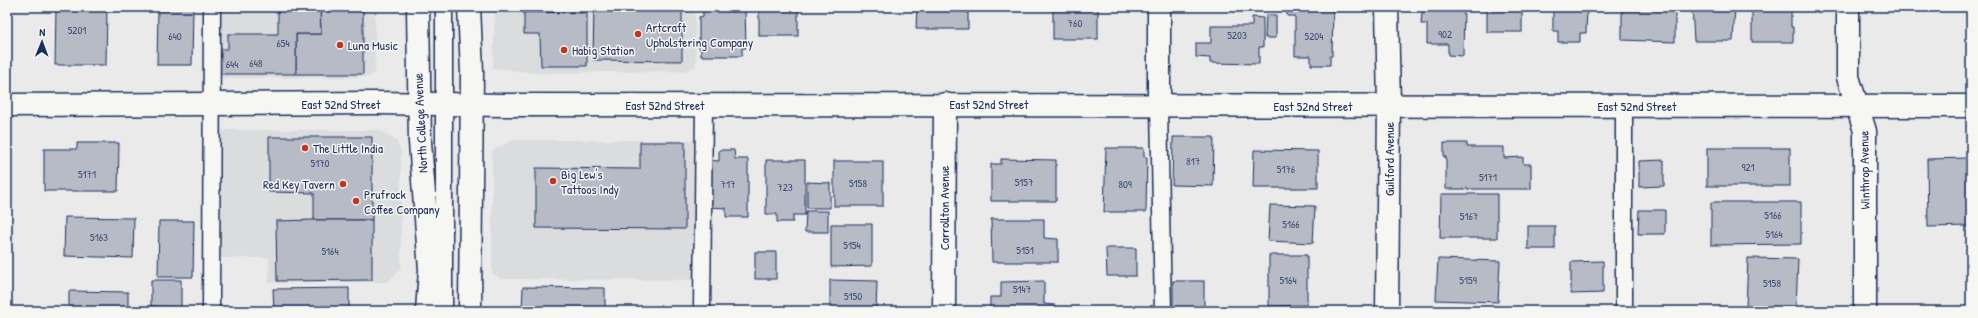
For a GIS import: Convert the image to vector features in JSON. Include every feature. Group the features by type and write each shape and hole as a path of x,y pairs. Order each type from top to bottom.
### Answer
{"street":[{"name":"North College Avenue","path":"418,7 420,142 430,270 427,311"},
{"path":"469,7 472,72 470,311"},
{"path":"1159,7 1159,106"},
{"name":"Guilford Avenue","path":"1387,7 1389,106 1387,311"},
{"name":"Winthrop Avenue","path":"1848,7 1848,77 1866,131 1865,311"},
{"name":"East 52nd Street","path":"7,105 945,104 1159,106 1971,106"},
{"name":"Carrollton Avenue","path":"944,311 945,104"}],"lane":[{"path":"211,311 212,7"},
{"name":"North College Avenue","path":"444,7 444,311"},
{"path":"702,311 704,104"},
{"path":"1159,106 1163,311"},
{"path":"1624,106 1624,311"}],"shaded area":[{"path":"217,7 375,7 375,73 369,77 219,78"},
{"path":"495,7 695,7 696,66 685,71 536,73 493,68"},
{"path":"220,130 379,130 397,141 401,152 401,269 387,282 269,283 269,258 219,258"},
{"path":"513,140 697,140 697,280 501,279 492,273 492,151"}],"building":[{"path":"56,7 107,7 106,65 55,65"},
{"path":"158,7 193,7 192,65 157,65"},
{"path":"303,7 363,7 363,74 296,74 296,34 321,34 320,8"},
{"path":"522,7 584,7 584,9 522,9"},
{"name":"Artcraft Upholstering Company","path":"594,7 682,7 682,61 593,60"},
{"path":"703,7 745,7 746,48 742,48 742,56 701,56 701,49 699,48 699,17 703,16"},
{"path":"759,7 798,7 798,36 759,36"},
{"path":"917,7 968,7 968,29 916,29"},
{"path":"1053,7 1098,7 1098,39 1053,39"},
{"path":"1281,7 1333,7 1332,56 1330,56 1330,65 1311,65 1311,56 1295,56 1295,16 1287,16 1287,8"},
{"path":"1425,7 1464,7 1463,56 1448,55 1448,44 1427,44 1427,24 1421,24 1422,13 1425,13"},
{"path":"1487,7 1522,7 1522,32 1487,32"},
{"path":"1553,7 1587,7 1586,33 1580,33 1580,42 1558,42 1558,31 1553,31"},
{"path":"1622,7 1675,7 1675,42 1622,40"},
{"path":"1692,7 1735,7 1733,41 1694,41"},
{"path":"1752,7 1791,7 1793,42 1752,42"},
{"path":"278,8 320,8 321,34 296,34 296,74 220,74 220,49 228,49 228,34 278,34"},
{"name":"Habig Station","path":"524,12 587,13 587,66 541,66 540,34 524,34"},
{"path":"1266,15 1276,15 1276,38 1265,38"},
{"path":"1252,17 1263,18 1263,47 1259,47 1259,64 1210,63 1210,58 1196,57 1196,43 1211,43 1211,26 1252,26"},
{"path":"269,137 372,137 372,220 314,220 314,193 269,192"},
{"path":"1173,137 1214,137 1213,186 1172,185"},
{"path":"640,142 685,142 685,229 536,228 536,168 640,169"},
{"path":"77,143 119,143 118,191 44,191 44,149 77,149"},
{"path":"1444,143 1467,143 1467,147 1504,147 1504,158 1523,157 1523,164 1531,164 1531,189 1446,189 1446,157 1444,157"},
{"path":"1106,148 1144,148 1144,157 1147,157 1146,212 1104,212"},
{"path":"1707,148 1790,148 1790,186 1707,186"},
{"path":"719,150 734,150 735,159 748,159 748,217 726,217 726,208 707,207 708,160 719,161"},
{"path":"1254,150 1318,151 1318,188 1253,188"},
{"path":"1969,158 1969,226 1928,227 1927,159"},
{"path":"1001,159 1056,160 1056,201 991,201 991,164 1001,164"},
{"path":"766,160 805,160 805,215 793,215 793,222 777,222 777,214 766,214"},
{"path":"1664,160 1664,186 1639,187 1639,161"},
{"path":"834,161 883,161 883,206 834,206"},
{"path":"807,182 830,183 830,208 807,208"},
{"path":"1441,194 1497,194 1497,238 1440,238"},
{"path":"1711,202 1801,202 1801,244 1711,245"},
{"path":"1270,205 1315,206 1313,243 1268,241"},
{"path":"1639,210 1665,210 1665,234 1638,234"},
{"path":"806,211 828,211 828,232 805,232"},
{"path":"65,217 134,218 133,258 64,256"},
{"path":"991,219 1044,219 1044,238 1058,239 1058,262 992,262"},
{"path":"372,220 372,280 277,281 276,221"},
{"path":"159,221 194,221 193,277 158,277"},
{"path":"831,224 872,224 872,266 831,267"},
{"path":"1528,226 1555,226 1555,249 1528,249"},
{"path":"1106,248 1136,248 1136,276 1107,276"},
{"path":"755,252 776,252 776,279 755,279"},
{"path":"1269,255 1307,255 1307,305 1269,306"},
{"path":"1748,258 1798,259 1796,308 1746,307"},
{"path":"1438,259 1500,261 1498,302 1436,300"},
{"path":"1603,261 1603,293 1571,294 1571,262"},
{"path":"151,280 181,280 181,307 151,306"},
{"path":"830,280 877,281 876,311 830,311"},
{"path":"1044,281 1044,304 1055,305 1055,311 990,311 990,297 1001,297 1001,282"},
{"path":"1173,281 1204,281 1204,311 1173,311"},
{"path":"523,287 605,288 605,311 522,311"},
{"path":"349,288 349,311 274,311 273,289"},
{"path":"69,291 128,292 128,311 69,311"}],"place":[{"name":"Artcraft Upholstering Company","path":"638,34"},
{"name":"Luna Music","path":"340,45"},
{"name":"Habig Station","path":"564,50"},
{"name":"The Little India","path":"305,148"},
{"name":"Big Lew's Tattoos Indy","path":"553,181"},
{"name":"Red Key Tavern","path":"343,184"},
{"name":"Prufrock Coffee Company","path":"356,201"}]}
